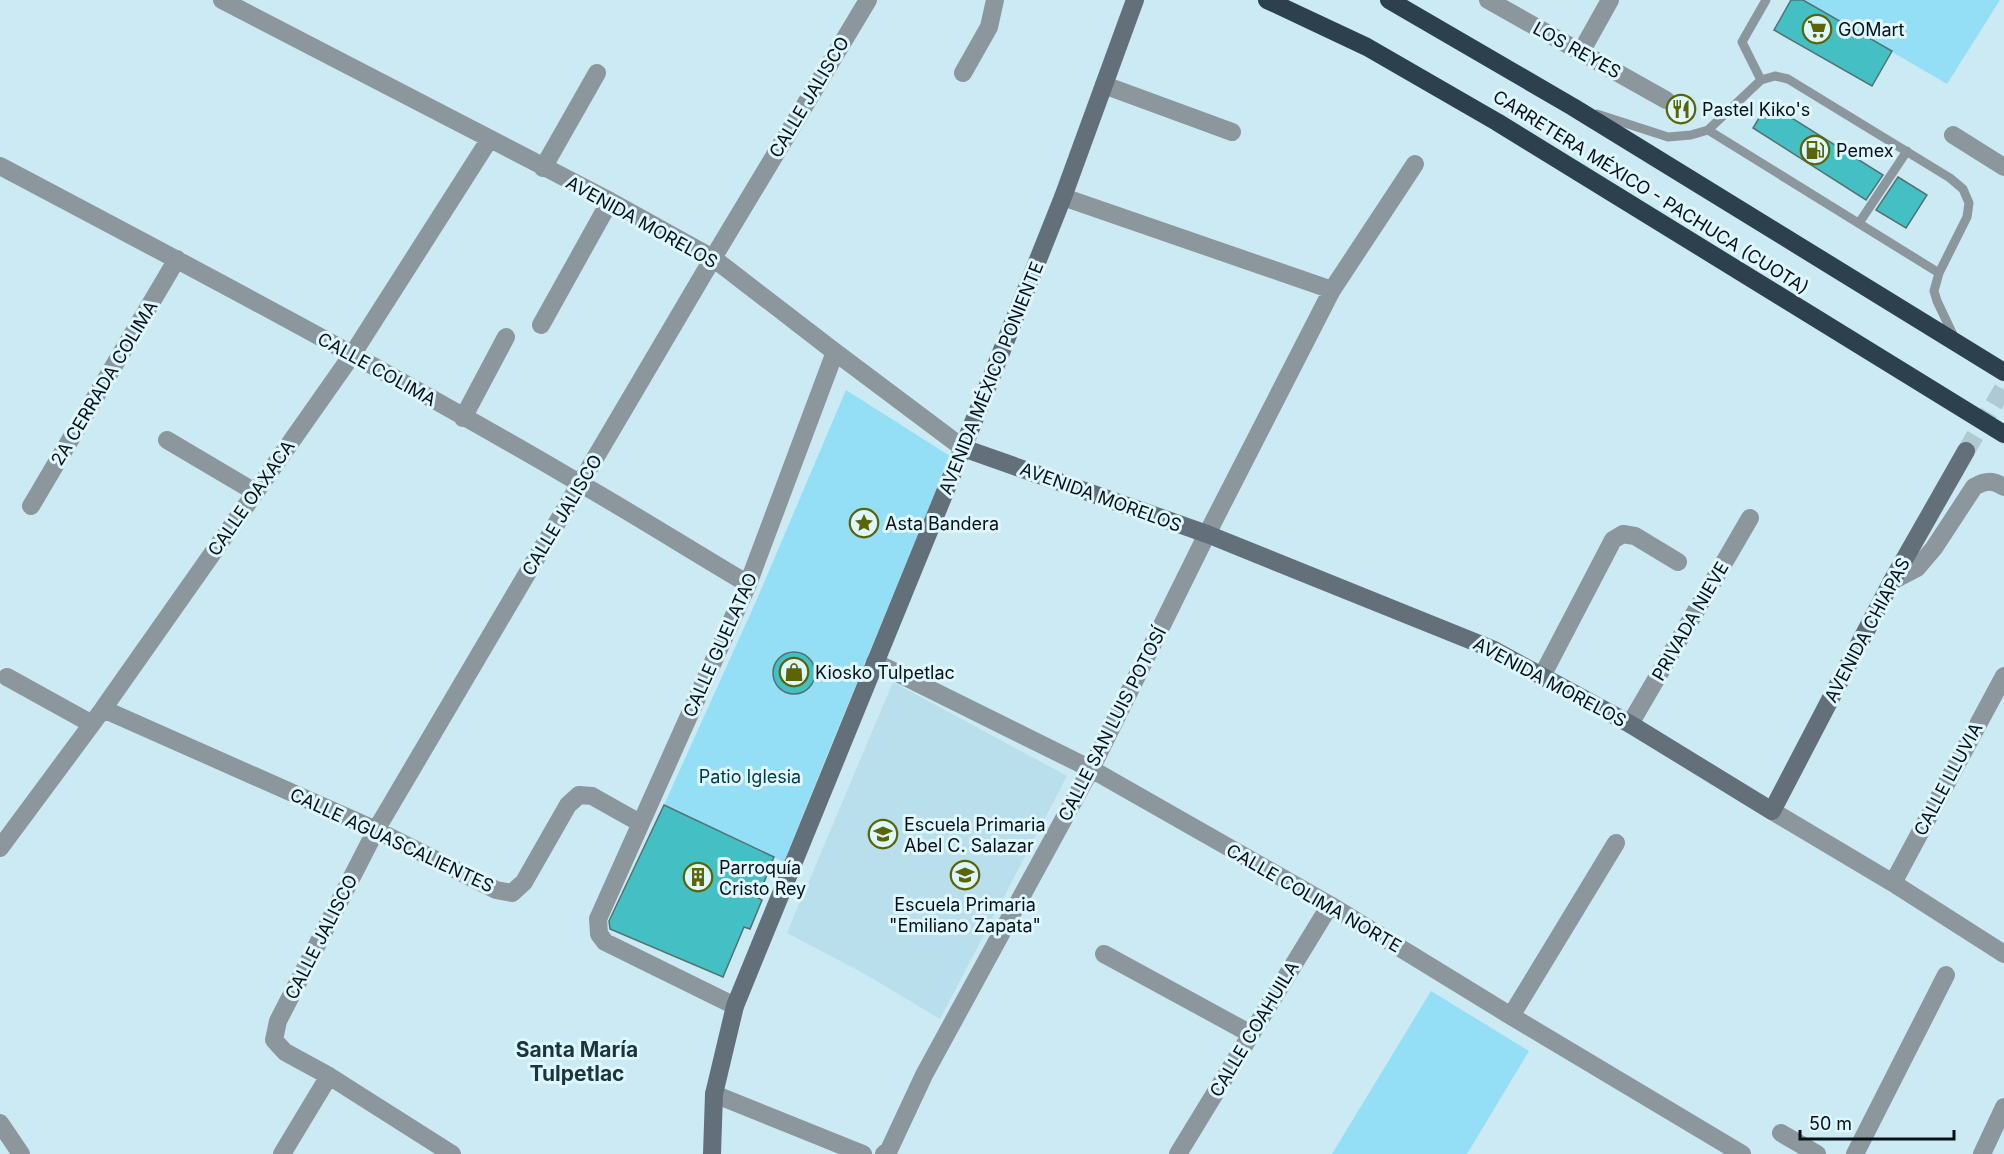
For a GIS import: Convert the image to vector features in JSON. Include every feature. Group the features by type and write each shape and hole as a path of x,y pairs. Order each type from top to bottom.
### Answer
{"highway":[{"name":"CARRETERA MÉXICO - PACHUCA (CUOTA)","path":"1268,0 1367,47 1497,122 2004,434"},
{"name":"CARRETERA MÉXICO - PACHUCA (CUOTA)","path":"1389,0 1573,107 2004,372"}],"street":[{"name":"AVENIDA MORELOS","path":"222,0 610,201 712,258 963,448 1207,534 1492,649 1630,724 1772,812 1893,883 2004,954"},
{"name":"CALLE JALISCO","path":"329,1076 285,1053 274,1040 278,1021 375,830 712,258 868,0"},
{"path":"963,73 989,27 995,0"},
{"name":"LOS REYES","path":"1488,0 1666,100"},
{"path":"1581,52 1610,0"},
{"name":"AVENIDA MÉXICO PONIENTE","path":"711,1154 714,1094 735,1006 1063,197 1134,4"},
{"path":"543,168 597,73"},
{"path":"1104,85 1232,132"},
{"path":"1953,135 2004,167"},
{"name":"CALLE OAXACA","path":"0,848 103,709 352,355 489,140"},
{"name":"CALLE SAN LUIS POTOSÍ","path":"884,1154 889,1150 924,1075 1091,769 1207,534 1332,290 1415,164"},
{"name":"CALLE COLIMA","path":"0,166 352,355 580,483 748,584"},
{"path":"1063,197 1332,290"},
{"path":"540,325 610,201"},
{"name":"2A CERRADA COLIMA","path":"30,506 177,259"},
{"path":"463,418 506,338"},
{"name":"CALLE GUELATAO","path":"735,1006 605,942 599,934 598,919 748,584 835,352"},
{"path":"167,440 255,492"},
{"name":"AVENIDA CHIAPAS","path":"1772,812 1893,581 1966,451"},
{"path":"1893,581 1917,568 1934,548 1974,486 1984,480 1996,482 2004,487"},
{"name":"PRIVADA NIEVE","path":"1630,724 1750,518"},
{"path":"1542,676 1613,540 1623,534 1635,536 1678,562"},
{"name":"CALLE COLIMA NORTE","path":"875,662 1091,769 1330,905 1742,1154"},
{"name":"CALLE LLUVIA","path":"1893,883 2004,676"},
{"path":"7,677 92,724"},
{"name":"CALLE AGUASCALIENTES","path":"103,709 375,830 496,890 512,893 524,882 568,805 579,795 592,796 640,823"},
{"path":"1511,1016 1616,843"},
{"name":"CALLE COAHUILA","path":"1178,1154 1330,905"},
{"path":"1104,954 1251,1034"},
{"path":"1856,1154 1946,975"},
{"path":"282,1154 329,1076 452,1154"},
{"path":"714,1094 863,1154"},
{"path":"1982,1154 2004,1107"},
{"path":"0,1123 21,1154"},
{"path":"1780,1133 1818,1154"}],"lane":[{"path":"1761,80 1742,42 1766,0"},
{"path":"1573,107 1668,137 1691,135 1708,130 1761,80 1775,76 1788,79 1950,178 1963,189 1969,203 1967,218 1939,273 1934,291 1958,343"},
{"path":"1708,130 1939,273"},
{"path":"1859,223 1906,152"}],"shaded area":[{"path":"893,682 1067,776 940,1019 865,974 787,933"}],"green space":[{"path":"1803,0 2000,0 1947,84"},
{"name":"Patio Iglesia","path":"846,390 950,456 784,862 664,805 757,599"},
{"path":"1431,991 1529,1051 1467,1154 1332,1154"}],"building":[{"path":"1791,0 1803,0 1892,51 1872,86 1774,30"},
{"name":"Pemex","path":"1768,103 1883,175 1866,200 1753,128"},
{"name":"Pemex","path":"1898,177 1927,195 1906,228 1876,210"},
{"path":"794,652 809,658 815,673 809,688 794,694 779,688 773,673 779,658"},
{"name":"Parroquía Cristo Rey","path":"664,805 774,857 758,898 762,900 750,929 744,927 723,977 610,929 609,921"}],"tunnel":[{"path":"1966,451 2004,387"}],"place":[{"name":"GOMart","path":"1817,29"},
{"name":"Pastel Kiko's","path":"1681,109"},
{"name":"Pemex","path":"1815,150"},
{"name":"Asta Bandera","path":"864,523"},
{"name":"Kiosko Tulpetlac","path":"794,672"},
{"name":"Escuela Primaria Abel C. Salazar","path":"883,834"},
{"name":"Escuela Primaria \"Emiliano Zapata\"","path":"965,875"},
{"name":"Parroquía Cristo Rey","path":"698,877"}],"district":[{"name":"Santa María Tulpetlac","path":"577,1061"}]}
